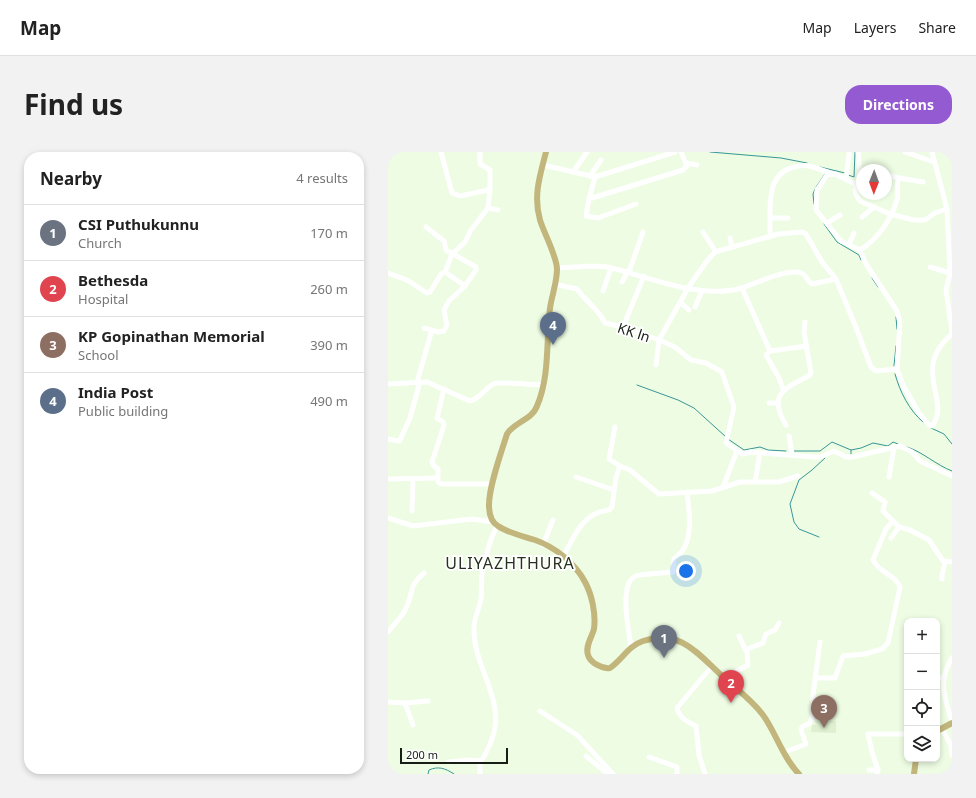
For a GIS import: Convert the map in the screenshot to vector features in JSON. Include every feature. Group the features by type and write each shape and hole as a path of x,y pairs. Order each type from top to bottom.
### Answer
{"main road":[{"path":"546,152 536,203 540,221 557,268 550,307 544,385 537,407 531,415 511,428 507,434 489,504 491,517 495,524 543,545 563,557 577,568 590,593 594,610 594,629 588,648 588,655 591,660 601,666 610,668 631,647 643,641 671,638 696,650 724,678 750,700 762,714 798,774"},
{"path":"940,730 951,724"},
{"path":"914,774 916,762"}],"street":[{"path":"441,152 452,193 460,196 488,190 490,187"},
{"path":"388,273 407,280 427,293 430,292 441,274 445,272 452,254 466,242 470,230 488,208 490,170 480,164 480,152"},
{"path":"573,172 588,152"},
{"path":"543,165 592,177 665,153 675,152"},
{"path":"589,199 679,172 685,168 686,163 681,152"},
{"path":"858,152 859,176 855,184 857,197 860,201 890,214 910,219 922,220 947,209"},
{"path":"905,152 934,162"},
{"path":"836,174 826,176 817,190 816,210 842,241 860,250 866,264 897,311 900,322 897,369 902,385 919,414 929,425 932,426 938,420 939,408 933,379 933,360 942,342 952,333 951,306 946,285 950,273 947,209 942,185 932,152"},
{"path":"846,179 848,154"},
{"path":"601,160 592,177 586,216 598,218 636,204"},
{"path":"686,163 697,165"},
{"path":"770,237 772,194 775,180 784,170 800,166 808,166 836,174 855,184"},
{"path":"892,176 923,182"},
{"path":"860,250 878,237 897,200 897,183 899,178"},
{"path":"862,217 874,207"},
{"path":"488,208 498,210"},
{"path":"827,223 840,215"},
{"path":"771,218 788,218"},
{"path":"424,328 441,332 446,329 444,310 449,301 465,286 476,270 476,267 446,250 444,241 426,227"},
{"path":"622,282 628,272 643,232"},
{"path":"703,232 716,252"},
{"path":"656,365 659,340 688,288 706,262 716,252 770,237 792,232 802,232 806,234 822,262 836,280 871,367 876,371 897,369"},
{"path":"849,244 854,233"},
{"path":"730,238 732,247"},
{"path":"557,268 592,266 611,268 702,292 722,292 742,288 794,272 804,274 812,284 836,280"},
{"path":"930,267 950,273"},
{"path":"603,291 611,268"},
{"path":"445,272 465,286"},
{"path":"623,327 644,276"},
{"name":"KK ln","path":"554,284 577,289 584,300 599,311 605,323 623,327 675,346 691,360 706,363 722,372 734,407 726,444 737,451"},
{"path":"742,288 770,351"},
{"path":"695,307 702,292"},
{"path":"680,302 689,310"},
{"path":"786,425 781,418 778,403 779,396 783,389 810,375 810,361 804,332 805,322"},
{"path":"388,439 399,441 410,418 432,330"},
{"path":"783,389 779,378 766,357 770,351 807,346"},
{"path":"388,384 427,382 470,401 474,400 494,384 503,382 544,385"},
{"path":"444,389 437,418 443,422 444,425 432,462 438,469 438,478 441,484 493,484"},
{"path":"769,403 778,403"},
{"path":"615,427 610,459 620,466 630,470 659,494 712,491 740,482 779,482 798,476"},
{"path":"789,436 792,454"},
{"path":"723,487 737,451 742,454 792,454 807,458 820,457 834,451 846,457 852,457 900,446 912,452 920,461 952,476"},
{"path":"889,477 894,447"},
{"path":"755,482 760,453"},
{"path":"563,557 576,532 587,519 597,511 610,510 612,507 614,490 620,466"},
{"path":"576,477 614,490"},
{"path":"388,479 438,478"},
{"path":"412,511 413,479"},
{"path":"631,647 626,600 628,583 630,579 639,575 673,572 674,559 684,549 688,535 690,518 687,492"},
{"path":"872,493 885,502 883,511 899,527 910,530 929,540 943,561 952,562"},
{"path":"388,518 413,526 471,519 495,524 485,560 482,576 481,599 474,627 478,658 491,688 496,708 494,733 484,759 480,762 480,774"},
{"path":"543,545 553,520"},
{"path":"816,678 835,678 843,656 862,655 882,649 888,643 900,587 898,581 881,571 873,560 886,529 893,521"},
{"path":"892,538 899,527"},
{"path":"942,579 941,572 945,568 946,561"},
{"path":"388,632 407,607 415,581 424,573"},
{"path":"746,651 748,647 763,643 766,634 775,630 778,623"},
{"path":"724,678 748,665 746,651 738,636"},
{"path":"785,752 806,744 801,730 813,720 820,642"},
{"path":"951,724 943,690 944,678 952,658"},
{"path":"705,774 699,755 696,726 684,720 678,713 677,708 712,666"},
{"path":"388,702 404,703 428,700"},
{"path":"404,703 413,725"},
{"path":"540,711 576,735 613,774"},
{"path":"940,730 950,741 952,755"},
{"path":"878,772 870,748 868,734 904,734"},
{"path":"586,756 608,774"},
{"path":"649,757 677,767 677,774"},
{"path":"448,762 469,760 480,762"},
{"path":"869,770 878,772"}],"shaded area":[{"path":"815,721 836,721 836,733 811,732 812,725 816,724"}],"waterway":[{"path":"710,152 781,158 807,163"},
{"path":"848,175 854,177 855,152"},
{"path":"820,167 845,173"},
{"path":"816,187 825,174"},
{"path":"814,204 813,194 815,189"},
{"path":"824,224 837,242 859,255 861,260"},
{"path":"872,278 878,287"},
{"path":"896,317 897,329"},
{"path":"894,366 896,346"},
{"path":"895,374 906,400 913,412 923,422"},
{"path":"637,385 678,400 694,408 726,437"},
{"path":"931,428 944,434 952,444"},
{"path":"728,439 744,450 760,447 768,450 786,451"},
{"path":"793,451 820,451 832,442 851,450 873,443 888,446 893,442 898,444"},
{"path":"907,447 919,452 952,471"},
{"path":"819,537 799,529 794,522 790,504 799,480 825,458"},
{"path":"428,774 429,770 438,768 448,770 454,774"}],"place":[{"name":"India Post","path":"553,345"},
{"name":"CSI Puthukunnu","path":"664,658"},
{"name":"Bethesda","path":"731,703"},
{"name":"KP Gopinathan Memorial","path":"824,728"}],"district":[{"name":"ULIYAZHTHURA","path":"510,563"}]}
